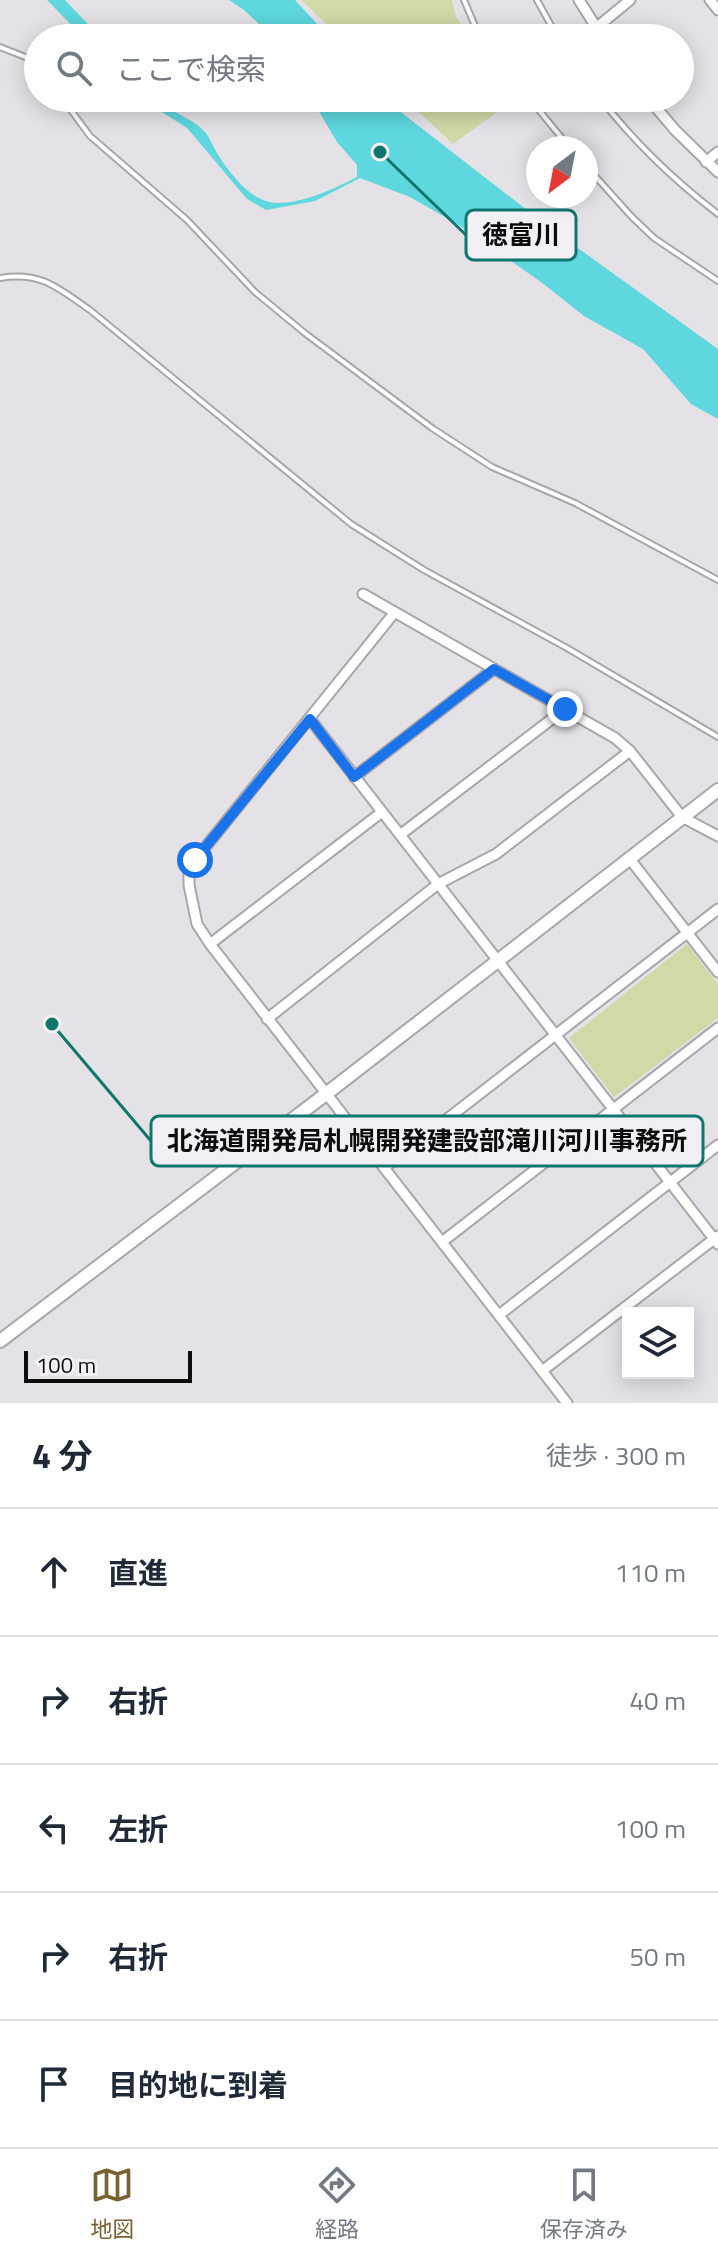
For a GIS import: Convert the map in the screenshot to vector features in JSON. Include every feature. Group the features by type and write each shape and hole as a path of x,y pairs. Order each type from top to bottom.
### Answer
{"street":[{"path":"579,0 594,24"},
{"path":"601,24 630,0"},
{"path":"710,0 718,10"},
{"path":"661,112 718,172"},
{"path":"706,162 718,152"},
{"path":"363,594 615,738 630,751 682,817 718,836"},
{"path":"395,612 195,860 189,871 189,885 197,924 267,1019 567,1403"},
{"path":"354,777 494,669"},
{"path":"400,835 565,709"},
{"path":"310,719 717,1240 542,1371"},
{"path":"267,1019 438,884 496,854 630,751"},
{"path":"0,1341 326,1094 718,790"},
{"path":"210,944 382,812"},
{"path":"629,858 718,972"},
{"path":"384,1168 718,909"},
{"path":"442,1242 718,1028"},
{"path":"499,1315 718,1145"}],"lane":[{"path":"464,0 474,24"},
{"path":"537,0 550,24"},
{"path":"0,47 24,56"},
{"path":"72,112 90,136 187,220 255,292 432,428 492,467 575,503 718,580"},
{"path":"540,112 560,136"},
{"path":"611,112 686,190 718,214"},
{"path":"598,179 654,238 718,281"},
{"path":"0,278 16,275 52,283 90,310 351,524 424,570 567,648 718,737"}],"green space":[{"path":"301,0 452,0 461,24 326,24"},
{"path":"419,112 497,112 453,144"},
{"path":"687,944 718,984 718,1018 614,1097 569,1038"}],"water":[{"path":"47,0 65,0 88,24 70,24"},
{"path":"229,0 295,0 317,24 259,24"},
{"path":"162,112 175,112 197,125 241,184 261,199 280,203 314,196 357,177 357,165 337,142 319,112 401,112 550,228 718,349 718,419 691,404 643,349 584,316 459,225 410,197 360,178 315,201 266,210 247,199 187,128"}],"place":[{"name":"徳富川","path":"380,152"},
{"name":"北海道開発局札幌開発建設部滝川河川事務所","path":"52,1024"}],"route":[{"path":"195,860 310,719 354,777 494,669 565,709"}]}
